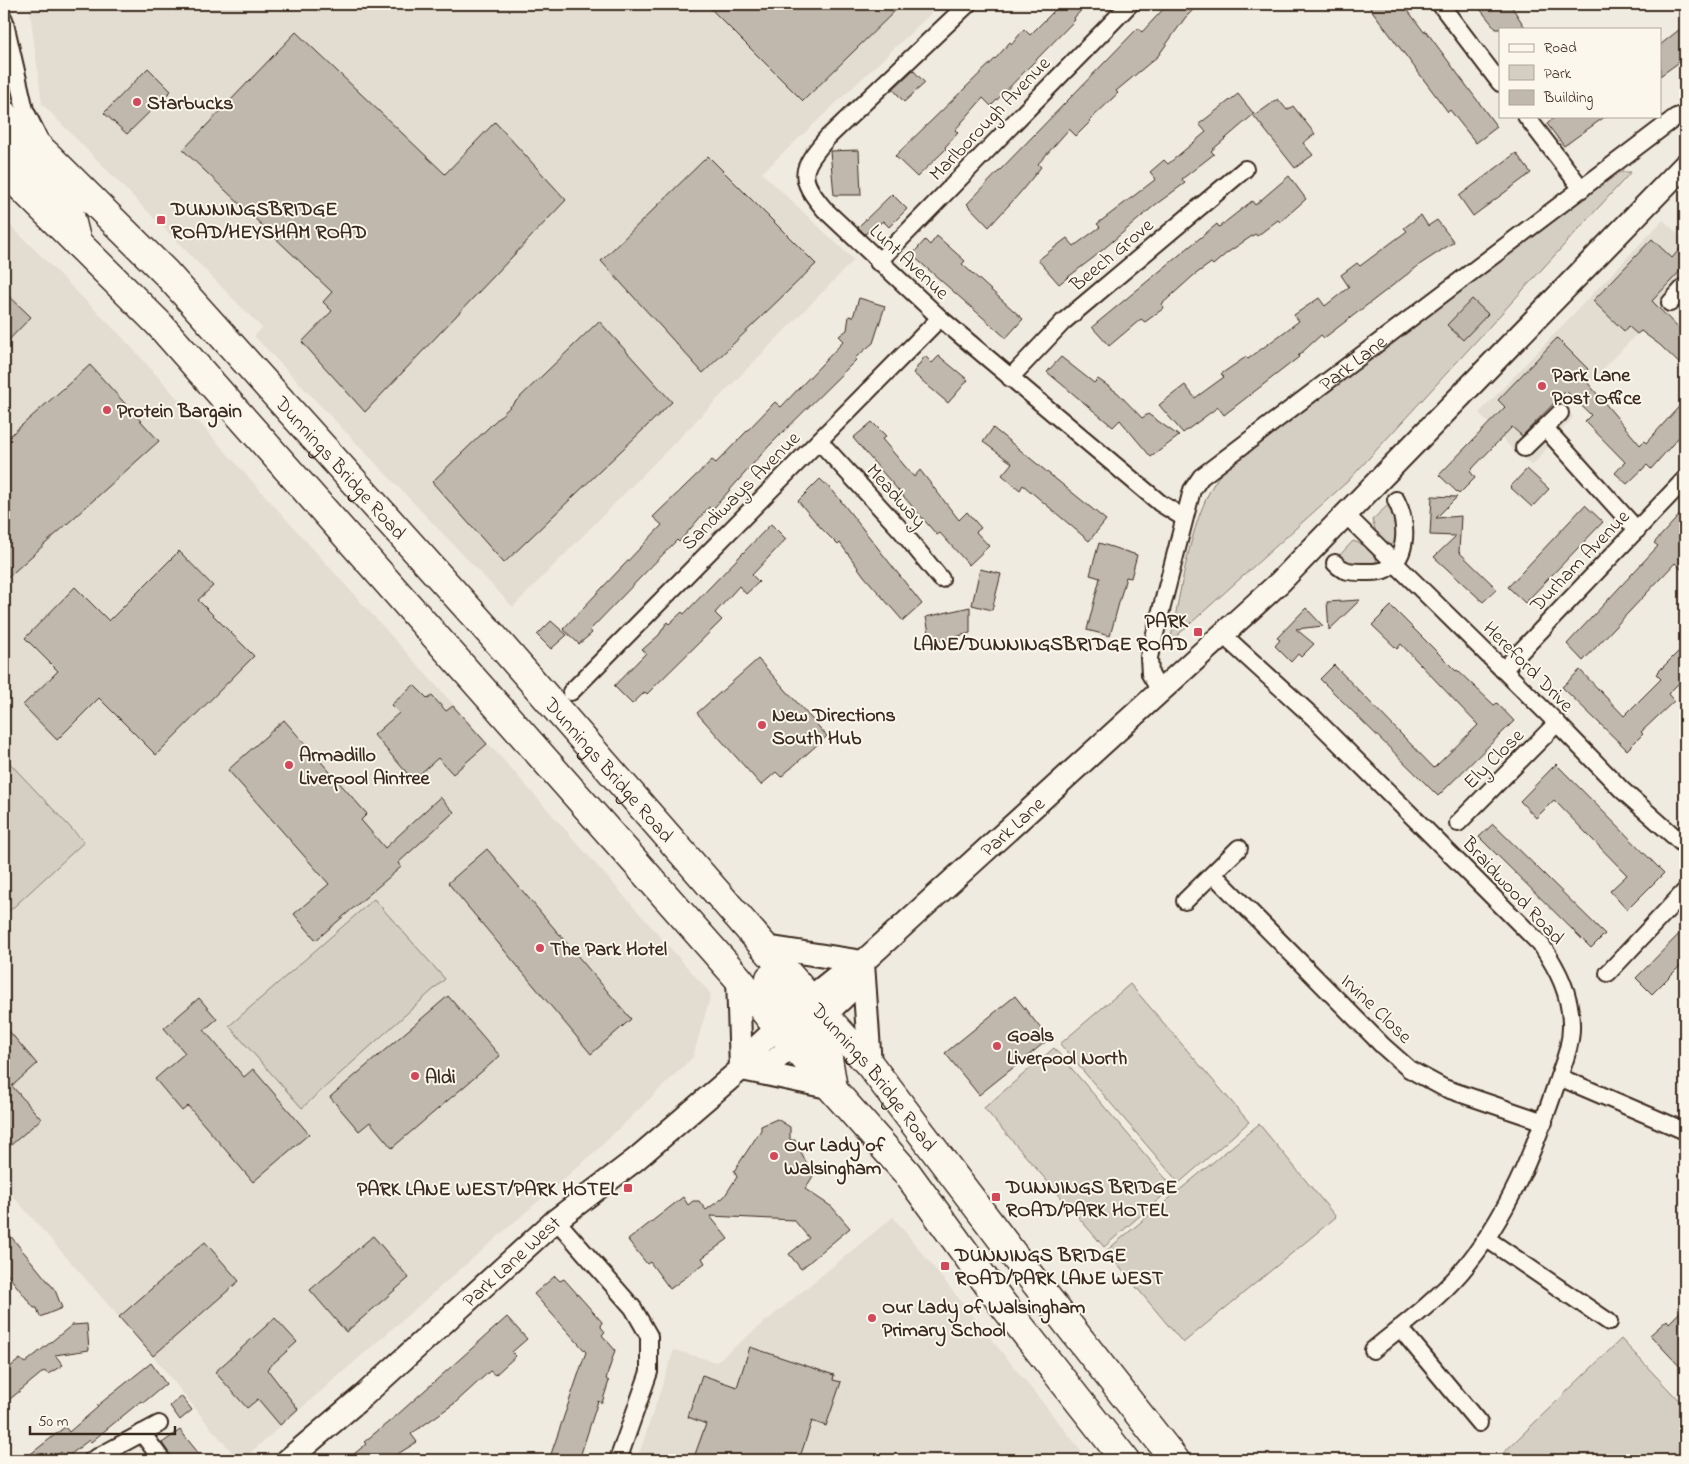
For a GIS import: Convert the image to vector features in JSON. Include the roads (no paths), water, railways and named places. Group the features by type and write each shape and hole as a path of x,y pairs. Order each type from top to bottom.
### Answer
{"highway":[{"name":"Dunnings Bridge Road","path":"4,115 166,273 480,622 766,947 802,1021"},
{"path":"4,143 67,202 77,243"},
{"name":"Dunnings Bridge Road","path":"4,170 158,323 441,656 738,978 870,1065 1018,1262 1175,1460"},
{"path":"441,656 480,622"},
{"path":"802,1021 826,1046 833,1088"},
{"name":"Dunnings Bridge Road","path":"833,1088 907,1173 1001,1302 1125,1460"}],"street":[{"name":"Lunt Avenue","path":"968,4 827,138 808,161 804,178 811,194 878,262 940,318 1160,503 1184,518"},
{"name":"Marlborough Avenue","path":"878,262 1130,4"},
{"path":"1440,4 1499,82"},
{"path":"4,19 25,110 46,154"},
{"name":"Park Lane","path":"1160,691 1150,674 1149,658 1176,559 1192,490 1201,477 1214,465 1676,117 1685,114"},
{"path":"1528,118 1582,189"},
{"name":"Park Lane","path":"802,1021 834,978 862,962 1280,582 1409,447 1464,394 1685,165"},
{"name":"Beech Grove","path":"1010,378 1063,322 1245,169"},
{"path":"1670,303 1685,287"},
{"name":"Sandiways Avenue","path":"571,692 940,318"},
{"path":"1524,448 1560,413"},
{"path":"1545,428 1637,530"},
{"name":"Meadway","path":"819,440 900,529 941,579"},
{"name":"Durham Avenue","path":"1503,670 1685,479"},
{"path":"1335,563 1346,571 1374,572 1385,570 1394,563 1402,550 1404,522 1403,514 1396,500"},
{"name":"Hereford Drive","path":"1345,514 1557,723 1622,790 1685,846"},
{"name":"Braidwood Road","path":"1222,634 1314,717 1542,946 1558,970 1567,994 1571,1024 1568,1054 1544,1122 1518,1184 1487,1239 1460,1274 1373,1350"},
{"name":"Ely Close","path":"1458,822 1557,723"},
{"path":"1185,901 1239,848"},
{"name":"Irvine Close","path":"1213,874 1383,1046 1409,1069 1444,1088 1544,1122"},
{"path":"1608,974 1685,891"},
{"path":"766,947 862,962 870,1065"},
{"path":"738,978 741,1069 833,1088"},
{"name":"Park Lane West","path":"288,1460 362,1398 556,1220 635,1160 741,1069 774,1061 802,1021"},
{"path":"1559,1077 1685,1131"},
{"path":"556,1220 633,1308 649,1336 649,1372 618,1460"},
{"path":"1487,1239 1609,1322"},
{"path":"1400,1328 1479,1423"},
{"path":"92,1460 159,1424"},
{"path":"142,1434 162,1460"}],"place":[{"name":"Starbucks","path":"137,102"},
{"name":"DUNNINGSBRIDGE ROAD/HEYSHAM ROAD","path":"161,220"},
{"name":"Park Lane Post Office","path":"1542,386"},
{"name":"Protein Bargain","path":"107,410"},
{"name":"PARK LANE/DUNNINGSBRIDGE ROAD","path":"1198,632"},
{"name":"New Directions South Hub","path":"762,725"},
{"name":"Armadillo Liverpool Aintree","path":"289,765"},
{"name":"The Park Hotel","path":"540,948"},
{"name":"Goals Liverpool North","path":"997,1046"},
{"name":"Aldi","path":"415,1076"},
{"name":"Our Lady of Walsingham","path":"774,1156"},
{"name":"PARK LANE WEST/PARK HOTEL","path":"628,1188"},
{"name":"DUNNINGS BRIDGE ROAD/PARK HOTEL","path":"996,1197"},
{"name":"DUNNINGS BRIDGE ROAD/PARK LANE WEST","path":"945,1266"},
{"name":"Our Lady of Walsingham Primary School","path":"872,1318"}]}
